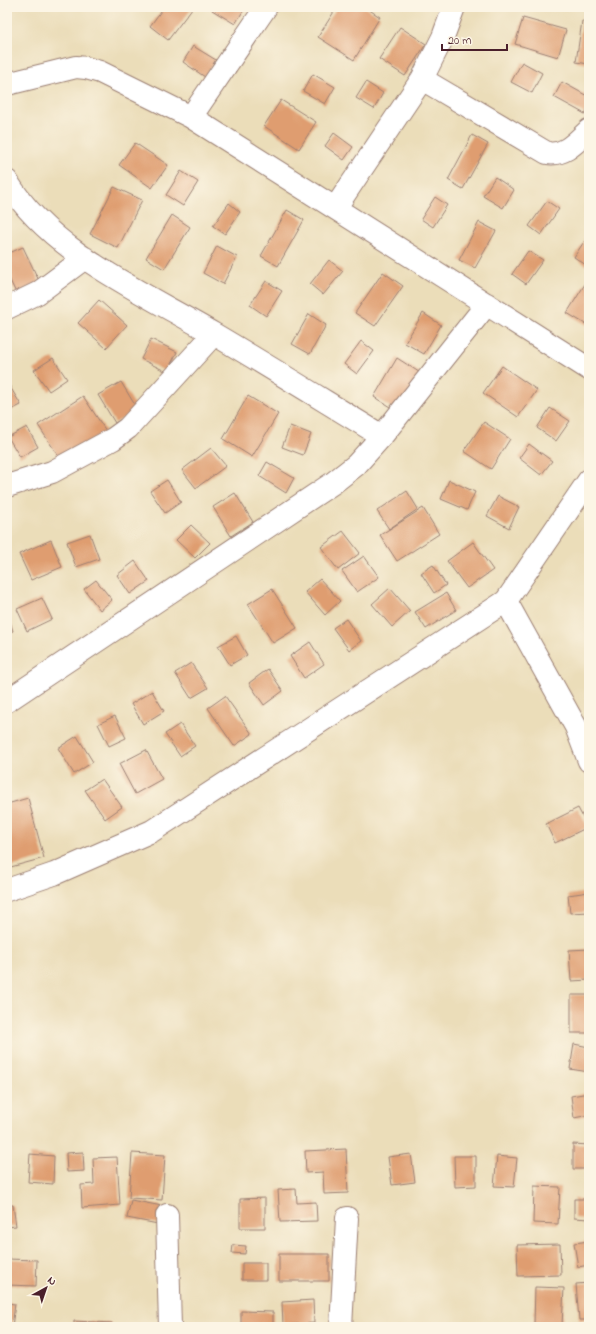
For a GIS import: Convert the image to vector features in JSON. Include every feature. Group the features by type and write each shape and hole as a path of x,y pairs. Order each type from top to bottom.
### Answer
{"street":[{"path":"191,117 266,7"},
{"path":"336,207 422,79 443,37 454,7"},
{"path":"7,84 68,69 86,68 100,72 191,117 336,207 589,369"},
{"path":"422,79 547,153 561,153 572,146 589,130"},
{"path":"7,181 19,200 38,221 84,258 214,334 382,436"},
{"path":"7,308 38,293 84,258"},
{"path":"7,701 333,483 356,465 382,436 487,304"},
{"path":"7,486 52,472 113,439 128,428 214,334"},
{"path":"7,890 54,874 152,831 506,601 589,480"},
{"path":"506,601 576,727 589,760"},
{"path":"167,1215 170,1327"},
{"path":"341,1327 347,1218"}],"building":[{"path":"164,7 193,7 168,40 150,26"},
{"path":"214,7 245,8 235,24 212,10"},
{"path":"337,7 365,7 380,17 354,60 318,37"},
{"path":"523,18 566,30 558,57 515,44"},
{"path":"582,21 589,22 589,64 576,62"},
{"path":"400,27 426,44 405,76 379,59"},
{"path":"193,46 216,60 205,77 183,62"},
{"path":"522,62 542,73 532,93 511,82"},
{"path":"313,74 335,87 325,104 303,91"},
{"path":"366,82 383,93 374,109 356,98"},
{"path":"562,82 589,97 589,107 585,114 554,97"},
{"path":"281,100 316,122 299,149 264,126"},
{"path":"334,133 353,147 344,160 325,146"},
{"path":"472,135 488,144 463,189 448,180"},
{"path":"135,143 168,165 152,188 119,165"},
{"path":"181,171 198,182 183,206 166,195"},
{"path":"495,177 514,190 503,208 483,196"},
{"path":"114,187 142,200 118,248 90,234"},
{"path":"435,197 447,205 433,227 421,219"},
{"path":"547,201 559,209 541,235 529,226"},
{"path":"229,203 240,212 225,234 213,226"},
{"path":"287,210 304,220 278,266 261,256"},
{"path":"172,215 190,227 164,269 146,258"},
{"path":"479,222 496,231 475,268 459,260"},
{"path":"589,234 589,267 574,257"},
{"path":"217,246 237,257 223,284 203,273"},
{"path":"23,247 40,283 17,295 7,274 7,254"},
{"path":"528,251 543,260 526,284 512,274"},
{"path":"329,260 343,271 323,295 310,284"},
{"path":"383,272 403,286 375,326 355,313"},
{"path":"266,281 282,291 266,316 250,305"},
{"path":"585,284 589,287 589,321 587,325 567,313"},
{"path":"99,300 127,325 106,348 78,323"},
{"path":"423,313 441,325 424,354 405,343"},
{"path":"309,314 326,325 310,354 292,344"},
{"path":"151,339 177,352 167,372 141,359"},
{"path":"361,341 374,351 357,374 344,364"},
{"path":"53,358 67,379 49,391 34,370"},
{"path":"397,358 422,374 398,412 374,397"},
{"path":"502,366 537,390 518,417 483,393"},
{"path":"121,382 138,410 115,423 98,395"},
{"path":"9,385 21,405 7,412 7,386"},
{"path":"83,396 106,431 61,460 38,425"},
{"path":"248,396 278,414 252,457 223,439"},
{"path":"550,408 570,421 556,441 537,428"},
{"path":"484,422 510,439 491,469 464,451"},
{"path":"290,426 311,434 303,455 282,447"},
{"path":"27,427 38,447 20,457 8,437"},
{"path":"529,444 552,461 541,475 519,458"},
{"path":"211,448 226,466 196,488 182,470"},
{"path":"267,462 294,478 286,493 259,476"},
{"path":"167,480 181,502 165,513 150,491"},
{"path":"449,480 475,492 467,510 441,499"},
{"path":"407,491 418,509 389,529 377,511"},
{"path":"235,493 253,522 231,536 213,507"},
{"path":"498,496 519,507 509,528 487,516"},
{"path":"423,508 439,534 397,561 380,535"},
{"path":"191,525 210,543 195,558 176,540"},
{"path":"343,531 360,553 338,570 321,547"},
{"path":"90,534 99,559 76,567 67,542"},
{"path":"51,540 62,567 31,580 19,554"},
{"path":"473,542 493,570 467,588 447,561"},
{"path":"364,556 379,577 357,592 342,571"},
{"path":"135,561 149,581 130,594 117,575"},
{"path":"433,565 446,585 434,593 421,573"},
{"path":"320,579 340,601 325,615 305,592"},
{"path":"96,580 112,600 100,610 84,589"},
{"path":"390,588 410,611 392,627 372,604"},
{"path":"272,589 297,628 273,643 248,604"},
{"path":"446,593 456,610 426,629 415,612"},
{"path":"42,598 52,619 27,631 17,609"},
{"path":"7,612 13,631 7,633"},
{"path":"346,619 361,641 349,650 333,628"},
{"path":"236,636 247,655 230,665 218,646"},
{"path":"310,642 324,664 304,678 290,656"},
{"path":"191,663 208,688 191,698 175,673"},
{"path":"268,669 283,691 264,705 249,683"},
{"path":"152,691 164,711 143,724 131,704"},
{"path":"225,696 252,734 234,746 208,708"},
{"path":"115,716 126,738 109,746 98,724"},
{"path":"180,724 195,746 180,756 165,734"},
{"path":"77,736 93,762 74,774 58,748"},
{"path":"146,750 162,779 135,794 119,764"},
{"path":"102,779 122,807 105,819 85,790"},
{"path":"28,798 44,858 7,868 7,804"},
{"path":"578,808 588,827 555,843 546,824"},
{"path":"589,892 589,912 570,913 568,895"},
{"path":"589,949 589,980 571,981 569,950"},
{"path":"571,995 589,995 589,1033 571,1033"},
{"path":"574,1044 589,1047 589,1072 570,1069"},
{"path":"589,1093 589,1115 574,1118 571,1096"},
{"path":"573,1144 589,1145 589,1169 573,1169"},
{"path":"346,1149 348,1193 324,1194 323,1172 306,1173 305,1151"},
{"path":"83,1152 84,1171 67,1172 66,1153"},
{"path":"132,1153 165,1155 162,1200 129,1198"},
{"path":"30,1154 54,1156 53,1184 28,1182"},
{"path":"411,1154 415,1182 392,1185 388,1157"},
{"path":"454,1156 476,1156 476,1186 455,1187"},
{"path":"497,1156 517,1158 514,1187 494,1186"},
{"path":"117,1157 120,1205 82,1208 81,1185 94,1184 93,1158"},
{"path":"534,1186 560,1187 558,1224 533,1223"},
{"path":"296,1189 297,1203 316,1202 317,1221 280,1222 278,1190"},
{"path":"265,1198 265,1228 240,1228 240,1199"},
{"path":"574,1199 589,1199 589,1219 574,1218"},
{"path":"131,1200 162,1206 158,1224 127,1218"},
{"path":"7,1205 13,1205 16,1226 7,1227"},
{"path":"589,1241 589,1265 578,1267 574,1243"},
{"path":"560,1244 561,1275 518,1276 517,1245"},
{"path":"233,1245 246,1246 245,1254 232,1253"},
{"path":"279,1254 329,1254 329,1281 279,1281"},
{"path":"7,1259 37,1260 36,1286 7,1285"},
{"path":"242,1263 266,1263 266,1280 242,1280"},
{"path":"589,1283 589,1320 579,1320 576,1284"},
{"path":"535,1287 564,1288 562,1325 534,1324"},
{"path":"313,1300 314,1323 283,1325 282,1302"},
{"path":"7,1303 15,1304 12,1327 7,1327"},
{"path":"241,1311 273,1312 273,1327 241,1327"},
{"path":"74,1321 112,1323 112,1327 74,1327"}]}
